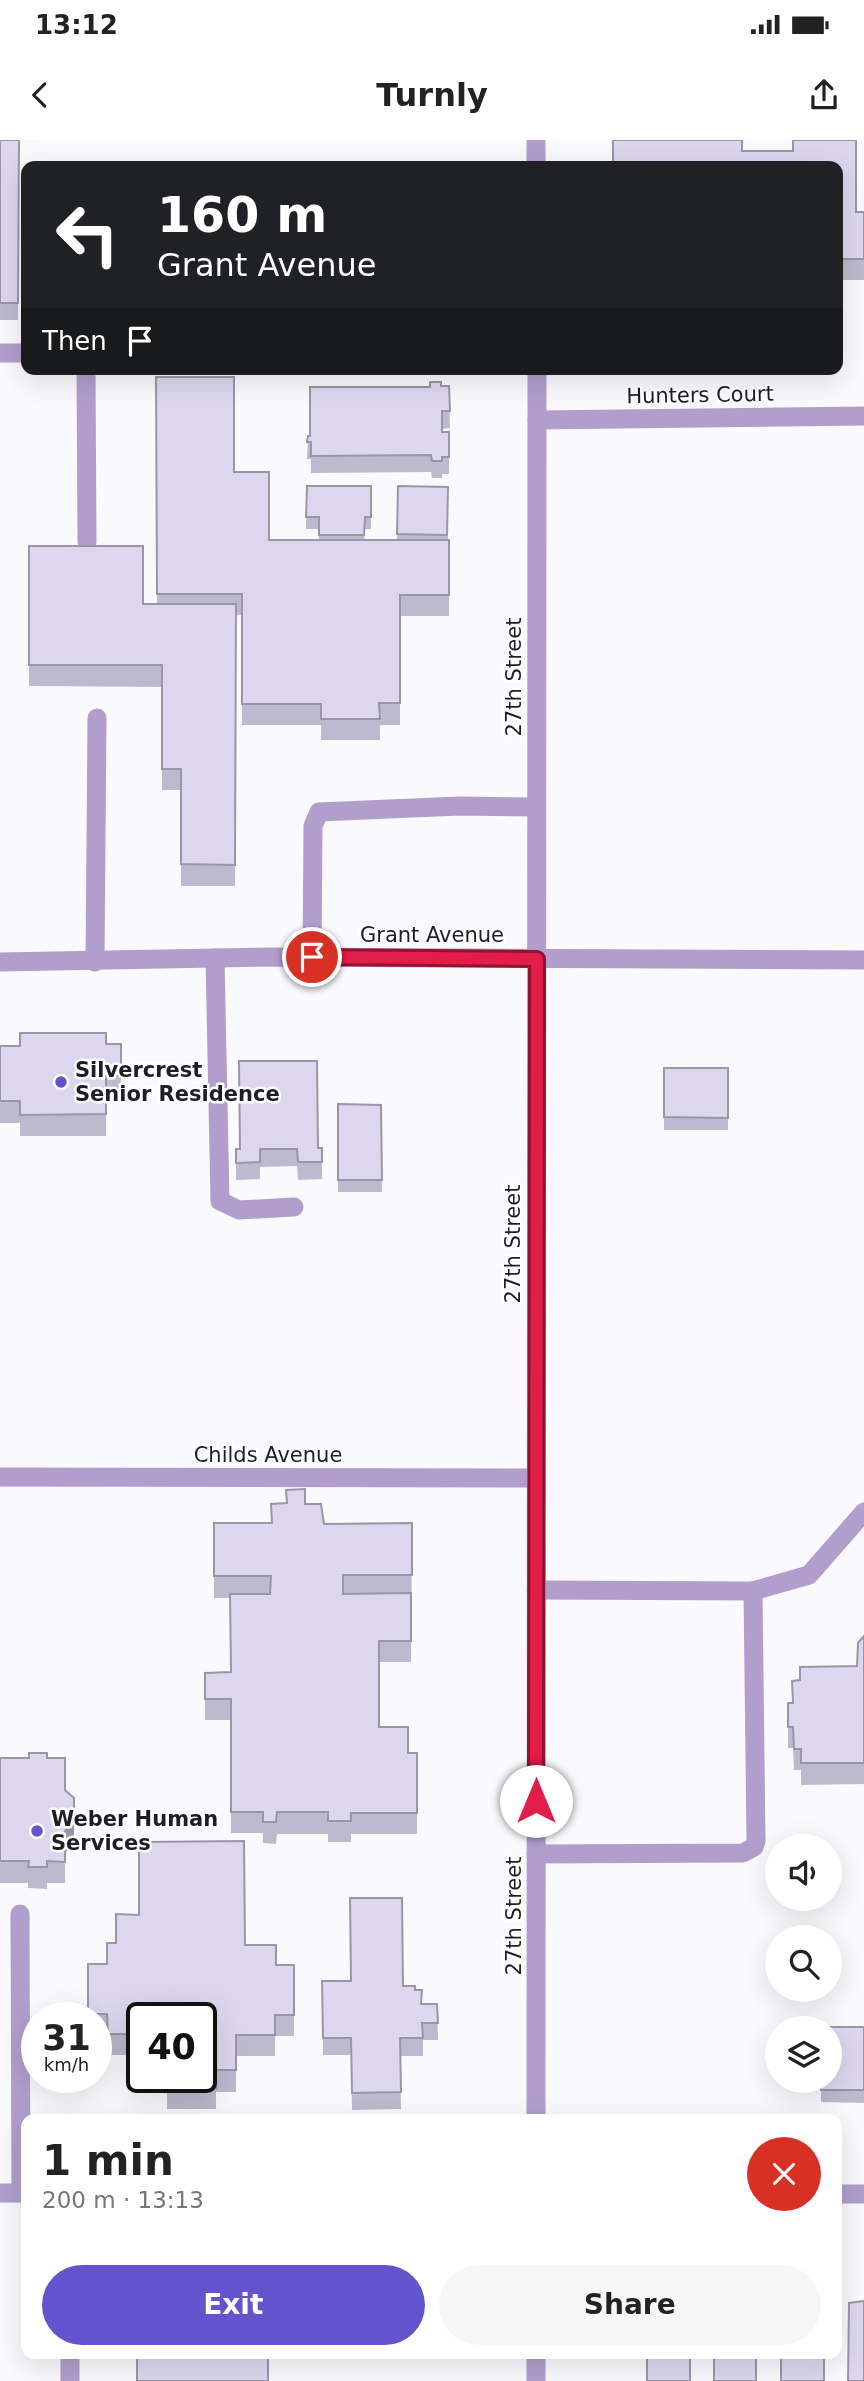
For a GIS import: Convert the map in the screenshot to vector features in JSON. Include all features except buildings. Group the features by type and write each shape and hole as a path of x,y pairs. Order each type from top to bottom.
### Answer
{"street":[{"path":"536,140 536,161"},
{"path":"0,353 21,353"},
{"path":"86,375 87,542"},
{"name":"27th Street","path":"536,2114 537,375"},
{"name":"Hunters Court","path":"537,420 864,416"},
{"path":"94,962 97,718"},
{"path":"312,957 313,826 320,812 460,806 536,807"},
{"name":"Grant Avenue","path":"0,962 312,957 864,960"},
{"path":"215,958 220,1200 239,1210 294,1207"},
{"name":"Childs Avenue","path":"0,1477 536,1478"},
{"path":"536,1590 753,1591 809,1575 864,1512"},
{"path":"536,1854 743,1853 754,1847 757,1840 753,1591"},
{"path":"20,1914 22,2114"},
{"path":"0,2193 21,2193"},
{"path":"842,2194 864,2194"},
{"path":"69,2359 70,2381"},
{"path":"536,2359 536,2381"}],"place":[{"name":"Silvercrest Senior Residence","path":"61,1082"},
{"name":"Weber Human Services","path":"37,1831"}],"route":[{"path":"312,957 537,959 536,1801"}]}
